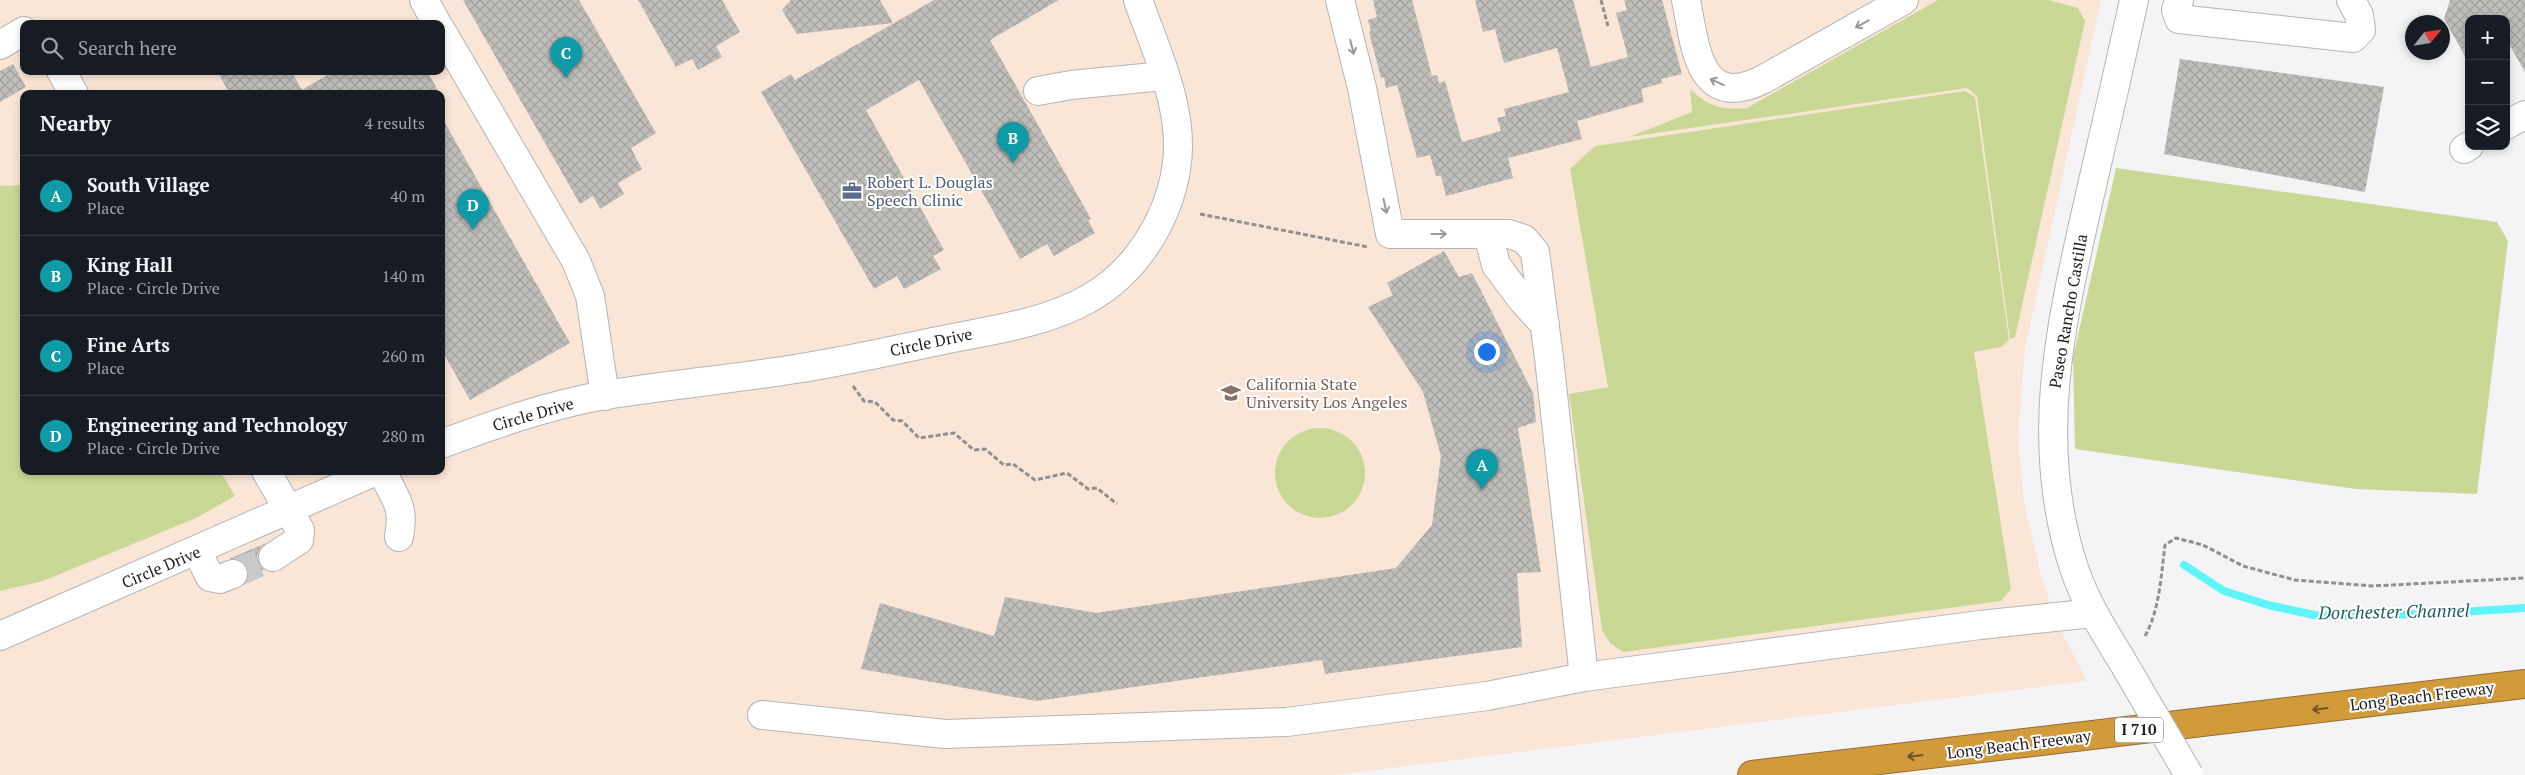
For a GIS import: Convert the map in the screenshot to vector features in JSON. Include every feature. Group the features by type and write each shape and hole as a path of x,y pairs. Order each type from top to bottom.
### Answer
{"highway":[{"name":"Long Beach Freeway","path":"1752,775 2525,684"}],"street":[{"path":"424,0 435,20"},
{"name":"Circle Drive","path":"445,443 501,422 605,396 843,362 1026,321 1059,312 1089,298 1115,280 1135,260 1154,232 1168,198 1176,170 1178,132 1172,98 1138,0"},
{"path":"1340,0 1362,88 1390,234 1509,234 1524,240 1535,252 1545,325 1584,678"},
{"path":"1686,0 1699,63 1710,80 1732,88 1749,86 1762,80 1904,0"},
{"name":"Paseo Rancho Castilla","path":"2134,0 2070,280 2054,384 2052,452 2060,513 2074,568 2093,613 2188,775"},
{"path":"2179,0 2176,10 2180,19 2353,38 2361,30 2359,15 2351,0"},
{"path":"0,45 20,33"},
{"path":"445,37 576,261 590,296 605,396"},
{"path":"63,75 72,90"},
{"path":"1038,91 1071,85 1164,76"},
{"path":"2510,123 2525,115"},
{"path":"1488,234 1496,265 1523,301 1545,325"},
{"path":"268,475 300,530 299,540 273,557"},
{"name":"Circle Drive","path":"0,636 198,551 367,475"},
{"path":"384,475 400,505 401,524 399,537"},
{"path":"198,551 210,577 220,579 234,574"},
{"path":"762,715 945,734 1198,726 1306,720 1487,696 1584,678 1980,625 2093,613"}],"path":[{"path":"1601,0 1608,26"},
{"path":"1200,214 1354,245 1368,247 1368,240"},
{"path":"850,382 864,401 875,402 893,420 902,421 919,438 954,434 974,450 985,448 1004,465 1013,464 1035,480 1067,473 1088,489 1097,488 1117,504"},
{"path":"2145,636 2151,626 2159,588 2164,545 2176,538 2203,545 2243,566 2295,580 2373,586 2525,578"}],"shaded area":[{"name":"California State University Los Angeles","path":"0,0 2101,0 2025,349 2018,436 2024,502 2041,575 2057,623 2087,681 1335,775 0,775"}],"green space":[{"path":"1938,0 2048,0 2078,8 2085,21 2015,337 2010,339 1977,96 1967,88 1629,137 1692,112 1690,89 1703,100 1716,106 1723,108 1747,108"},
{"path":"1965,91 1975,97 2009,340 2001,347 1974,352 2011,589 2001,601 1623,652 1610,643 1602,630 1569,394 1608,387 1570,169 1595,146"},
{"path":"2116,168 2497,222 2508,241 2477,494 2356,489 2075,449 2073,357"},
{"path":"20,185 20,475 222,475 235,496 196,518 43,581 0,591 0,186"},
{"path":"1320,428 1337,432 1352,441 1361,456 1365,473 1361,490 1352,505 1337,514 1320,518 1303,514 1288,505 1279,490 1275,473 1279,456 1288,441 1303,432"}],"building":[{"path":"463,0 579,0 656,133 631,148 642,169 618,183 624,194 600,209 593,196 580,204"},
{"path":"638,0 722,0 740,32 716,46 722,57 698,70 692,59 676,67"},
{"path":"791,0 880,0 893,23 797,34 782,10"},
{"path":"934,0 1059,0 990,40 1091,219 1088,220 1095,233 1054,256 1047,244 1020,259 919,80 866,110 944,250 933,256 941,269 904,289 897,276 874,289 761,92 791,74 795,80"},
{"path":"1373,0 1412,0 1432,76 1437,75 1439,83 1445,81 1462,142 1501,131 1497,118 1506,116 1504,109 1569,92 1557,48 1504,63 1495,29 1483,32 1475,0 1573,0 1591,67 1628,57 1616,13 1627,10 1624,0 1662,0 1682,74 1661,79 1662,83 1641,89 1644,102 1577,121 1582,139 1508,158 1513,178 1446,196 1441,176 1436,176 1430,155 1417,158 1397,85 1386,88 1384,77 1381,78 1369,32 1371,31 1368,20 1377,17"},
{"path":"2450,0 2525,0 2525,72 2510,46 2510,15 2465,15 2465,56 2450,30 2450,15 2445,15"},
{"path":"2180,59 2384,87 2365,192 2164,154"},
{"path":"13,64 26,87 0,102 0,71"},
{"path":"219,75 293,75 302,90 228,90"},
{"path":"327,75 429,75 438,90 302,90"},
{"path":"445,123 570,343 470,400 445,356"},
{"path":"1444,251 1459,277 1472,273 1533,393 1536,422 1518,428 1541,572 1517,573 1522,647 1325,674 1322,660 1036,701 861,669 880,603 994,636 1005,597 1096,613 1396,568 1432,525 1441,456 1423,392 1368,307 1393,295 1387,283"},
{"path":"266,543 259,550 257,557 264,570 248,576 248,569 243,562 229,559"}],"waterway":[{"name":"Dorchester Channel","path":"2184,565 2224,591 2268,605 2319,616 2428,614 2525,608"}],"tunnel":[{"path":"233,574 273,557"}],"place":[{"name":"Fine Arts","path":"566,78"},
{"name":"King Hall","path":"1013,163"},
{"name":"Robert L. Douglas Speech Clinic","path":"852,191"},
{"name":"Engineering and Technology","path":"473,230"},
{"name":"California State University Los Angeles","path":"1231,393"},
{"name":"South Village","path":"1482,490"}]}
